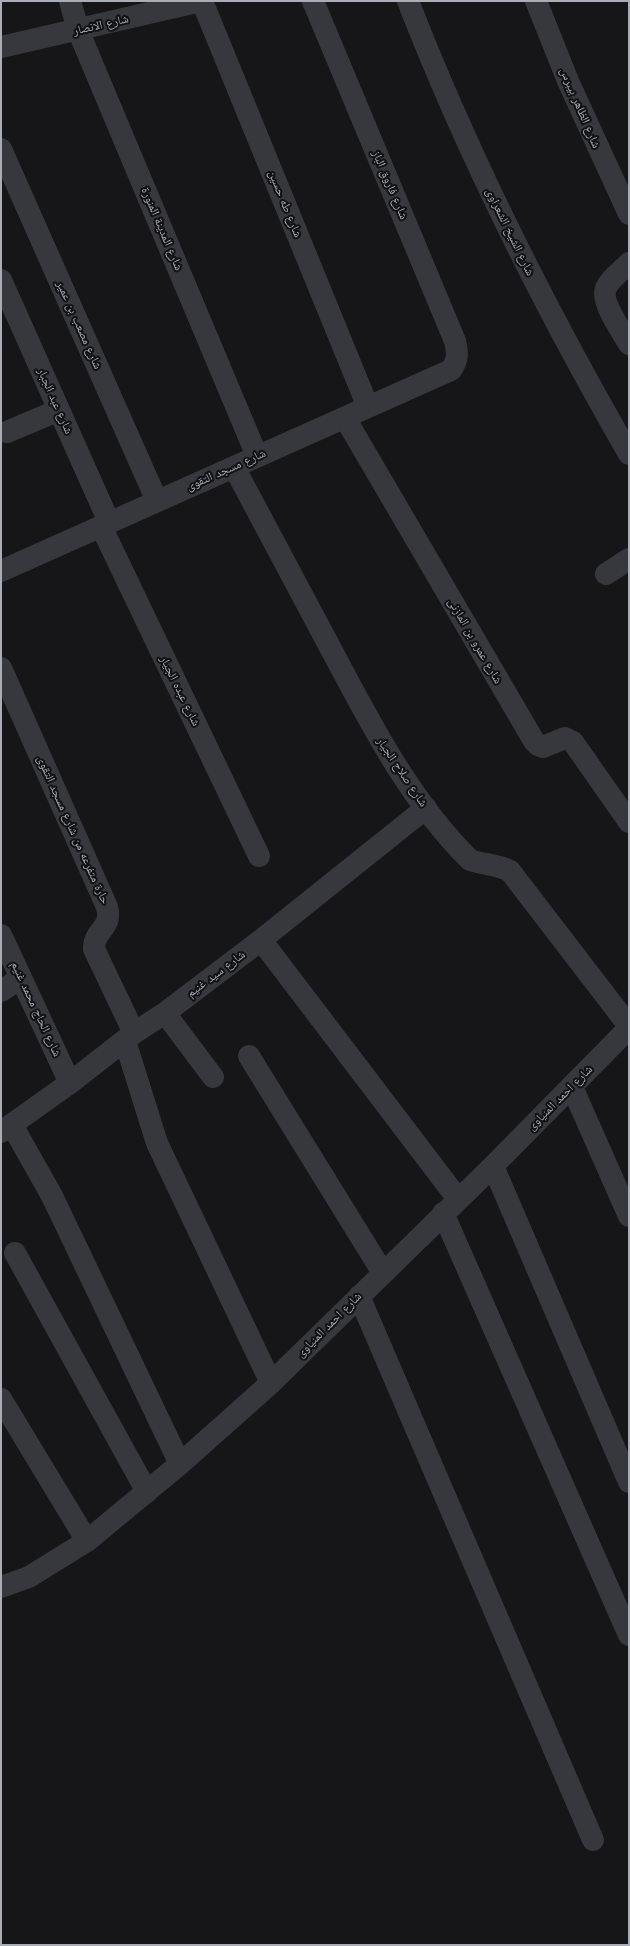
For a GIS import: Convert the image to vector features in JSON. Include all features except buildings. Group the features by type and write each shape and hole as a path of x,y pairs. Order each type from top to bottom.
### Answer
{"street":[{"name":"شارع المدينة المنورة","path":"70,1 78,30 257,456"},
{"name":"شارع الانصار","path":"1,47 201,1"},
{"name":"شارع طه حسين","path":"201,1 368,407"},
{"name":"شارع فاروق الباز","path":"313,1 455,341 458,353 456,362 451,370"},
{"name":"شارع الشيخ الشعراوى","path":"408,1 431,61 480,170 528,270 588,382 629,454"},
{"name":"شارع الظاهر بيبرس","path":"536,1 568,81 629,214"},
{"name":"شارع مصعب بن عمير","path":"1,149 157,501"},
{"path":"629,263 605,289 605,297 609,310 629,344"},
{"name":"شارع عبد الجبار","path":"1,280 59,410 105,524"},
{"name":"شارع مسجد التقوى","path":"3,563 105,524 451,370"},
{"path":"7,432 59,410"},
{"name":"شارع عمرو بن المازنى","path":"345,418 534,741 543,747 565,738 573,742 629,822"},
{"name":"شارع صلاح الجيار","path":"234,466 369,721 398,768 426,808 470,860 479,863 500,865 510,871 629,1027"},
{"name":"شارع عبده الجيار","path":"105,524 259,856"},
{"path":"606,574 629,558"},
{"name":"حارة متفرعه من شارع مسجد التقوى","path":"1,668 107,907 109,915 108,923 95,938 94,949 129,1037 157,1143 271,1383"},
{"name":"شارع سيد غنيم","path":"6,1128 70,1083 129,1037 165,1013 260,940 426,808"},
{"name":"شارع الحاج محمد غنيم","path":"1,935 70,1083"},
{"path":"260,940 450,1206 629,1635"},
{"path":"1,991 21,978"},
{"path":"165,1013 213,1077"},
{"name":"شارع احمد المنياوى","path":"1,1587 29,1577 87,1541 180,1464 271,1383 450,1206 493,1166 572,1087 629,1027"},
{"path":"249,1056 383,1273"},
{"path":"572,1087 629,1216"},
{"path":"6,1128 52,1196 180,1464"},
{"path":"493,1166 629,1482"},
{"path":"15,1253 147,1492"},
{"path":"358,1296 593,1840"},
{"path":"1,1398 87,1541"}]}
